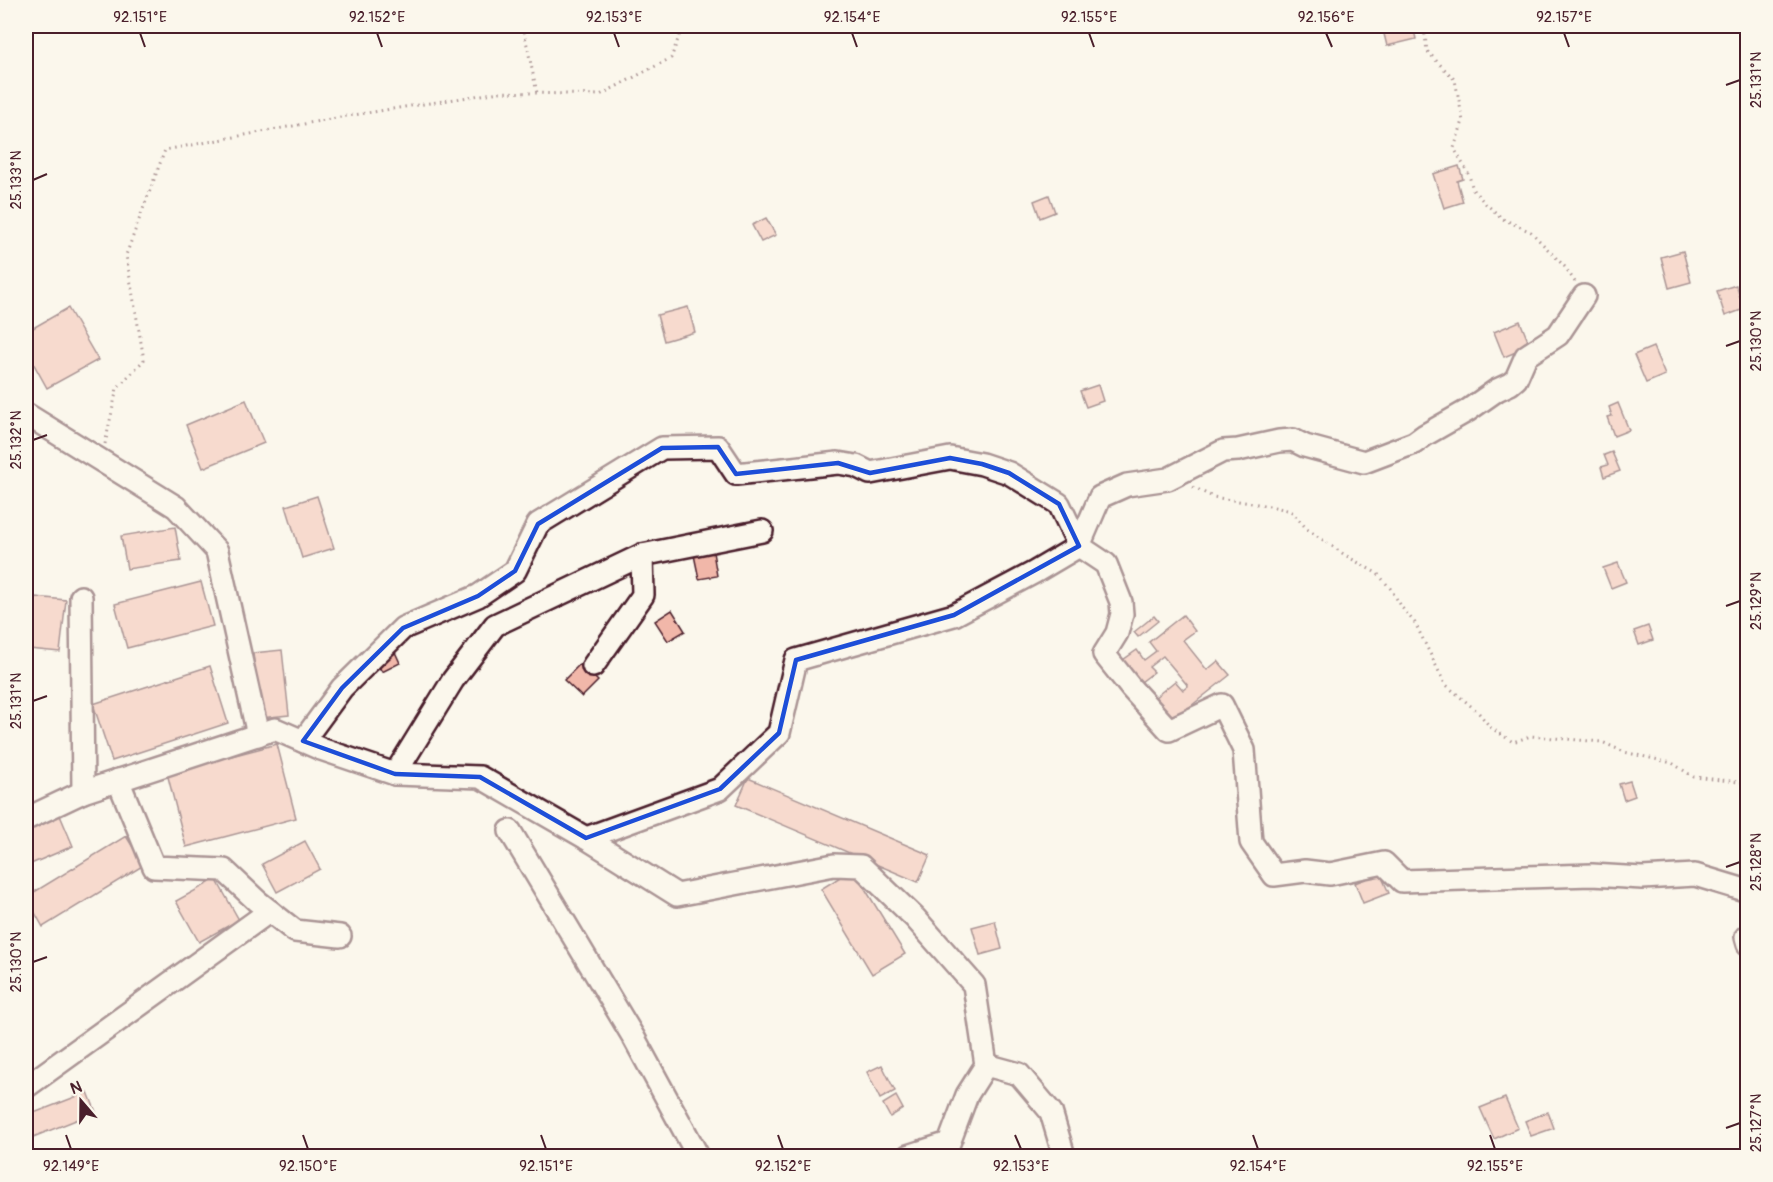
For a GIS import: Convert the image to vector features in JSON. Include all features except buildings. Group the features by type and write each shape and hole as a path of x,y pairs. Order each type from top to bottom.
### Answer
{"street":[{"path":"586,838 720,789 778,733 796,660 954,615 1079,546 1100,497 1127,485 1168,479 1223,451 1293,440 1305,446 1364,462 1414,444 1516,379 1526,356 1558,335 1584,296"},
{"path":"26,414 176,507 217,551 258,735"},
{"path":"303,741 342,688 404,628 478,596 515,571 538,524 662,448 718,447 736,474 838,463 856,466 870,473 950,458 1009,472 1059,504 1079,546 1106,564 1121,602 1122,614 1117,633 1104,654 1169,730 1222,705 1244,750 1251,842 1274,875 1305,871 1330,874 1384,862 1402,881 1592,875 1642,878 1695,875 1748,891"},
{"path":"395,774 453,680 495,625 642,555 762,531"},
{"path":"592,666 643,595 642,555"},
{"path":"81,597 83,792"},
{"path":"26,819 83,792 275,729 321,749 395,774 480,777 586,838 677,895 834,865 861,866 915,918 974,985 986,1065 967,1095 949,1143 908,1156"},
{"path":"118,780 154,867 224,870 296,931 340,936"},
{"path":"510,831 634,1038 698,1156"},
{"path":"26,1087 270,911"},
{"path":"1748,934 1746,937 1748,945"},
{"path":"986,1065 1019,1074 1051,1112 1064,1156"}],"path":[{"path":"523,26 537,93"},
{"path":"101,460 117,388 144,360 126,255 165,150 341,117 500,92 600,95 671,58 683,26"},
{"path":"1424,28 1427,51 1455,80 1463,121 1454,148 1469,175 1473,190 1503,219 1531,232 1565,267 1584,296"},
{"path":"1168,479 1189,485 1213,497 1291,511 1306,529 1378,574 1415,623 1445,684 1478,712 1491,728 1513,742 1531,736 1602,742 1624,752 1672,763 1694,777 1748,783"}],"highlighted area":[{"path":"718,447 736,474 838,463 870,473 950,458 982,464 1009,473 1059,504 1079,546 954,615 796,660 779,733 720,789 586,838 480,777 395,774 303,741 342,688 403,628 478,596 515,571 538,524 662,448"}]}
